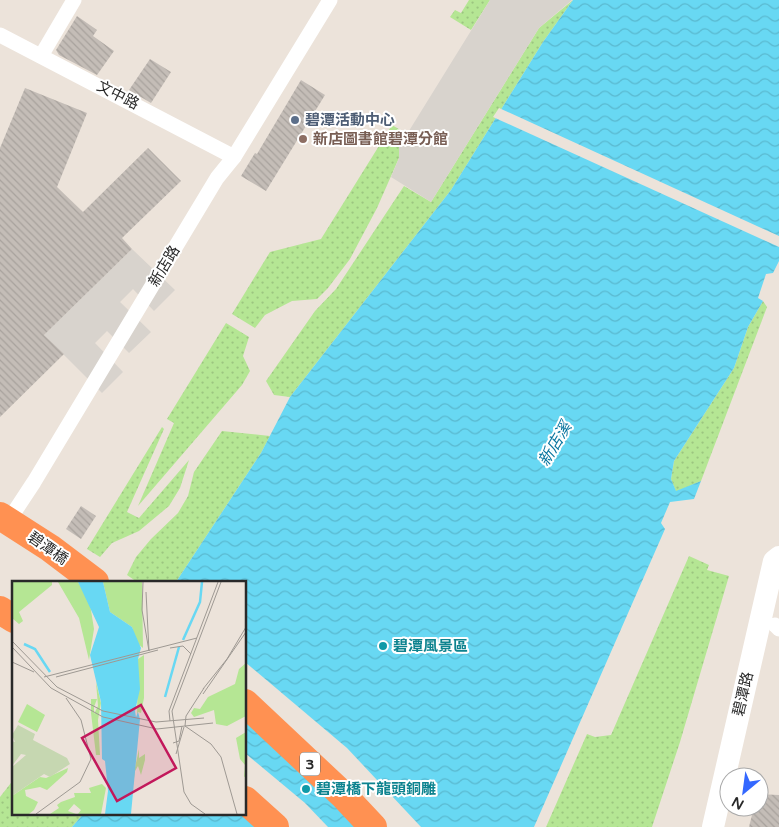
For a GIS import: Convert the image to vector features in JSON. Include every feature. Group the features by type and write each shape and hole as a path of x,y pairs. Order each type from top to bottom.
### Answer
{"highway":[{"name":"碧潭橋","path":"0,516 50,548 94,581"},
{"path":"0,610 12,618"},
{"name":"3","path":"246,704 343,795 373,827"},
{"path":"246,801 275,827"}],"street":[{"path":"41,56 74,0"},
{"name":"新店路","path":"0,532 34,482 217,178 234,157 330,0"},
{"name":"文中路","path":"0,35 234,157"},
{"name":"碧潭路","path":"713,827 777,556"},
{"name":"碧潭路","path":"739,767 777,627 779,602"}],"green space":[{"path":"469,0 490,0 471,30 450,17 455,10 461,13"},
{"path":"573,0 543,42 451,190 290,397 274,395 266,381 315,311 336,289 404,186 431,202 539,28"},
{"path":"392,125 407,134 399,147 399,158 377,208 350,259 328,288 317,299 292,301 265,315 255,328 232,314 270,252 321,239"},
{"path":"763,301 767,307 701,481 676,492 671,479 674,461 734,368 748,327"},
{"path":"226,323 249,337 243,356 250,371 242,385 138,506 174,423 167,419"},
{"path":"162,427 164,429 127,512 139,518 189,460 180,488 169,506 139,531 112,543 100,557 87,549"},
{"path":"222,431 270,436 261,453 177,581 136,581 127,575 136,557 151,539 178,513 188,496 194,472"},
{"path":"689,556 709,565 707,570 729,576 680,742 652,827 546,827 587,734 595,737 611,735"},
{"path":"12,782 12,814 83,814 72,827 0,827 0,797"}],"shaded area":[{"path":"490,0 572,0 539,28 431,202 391,177 399,158 399,147"},
{"path":"132,249 175,290 154,311 133,289 120,302 151,332 129,353 107,331 95,343 123,372 102,393 44,335"}],"water":[{"name":"新店溪","path":"573,0 779,0 779,261 773,273 766,274 758,298 763,301 748,327 734,368 674,461 671,479 676,491 701,481 694,499 670,502 661,523 665,529 534,827 72,827 83,814 246,814 246,581 177,581 261,453 290,397 451,190 543,42"}],"pier":[{"path":"499,108 779,236 779,247 493,117"},
{"path":"246,663 347,748 421,827 361,827 246,719"},
{"path":"246,754 305,803 328,827 255,827 246,814"}],"building":[{"path":"77,16 97,30 93,36 114,51 97,75 59,55 56,50"},
{"path":"150,59 171,72 151,103 129,90"},
{"path":"301,80 325,95 266,191 241,176 255,153 257,154"},
{"path":"25,88 87,113 57,187 83,212 148,148 181,181 122,238 132,249 44,335 64,354 0,417 0,148"},
{"path":"81,506 96,516 81,539 66,529"},
{"path":"769,794 779,795 779,827 749,827 752,817 769,817"}],"place":[{"name":"碧潭活動中心","path":"295,120"},
{"name":"新店圖書館碧潭分館","path":"303,139"},
{"name":"碧潭風景區","path":"383,646"},
{"name":"碧潭橋下龍頭銅雕","path":"306,789"}]}
